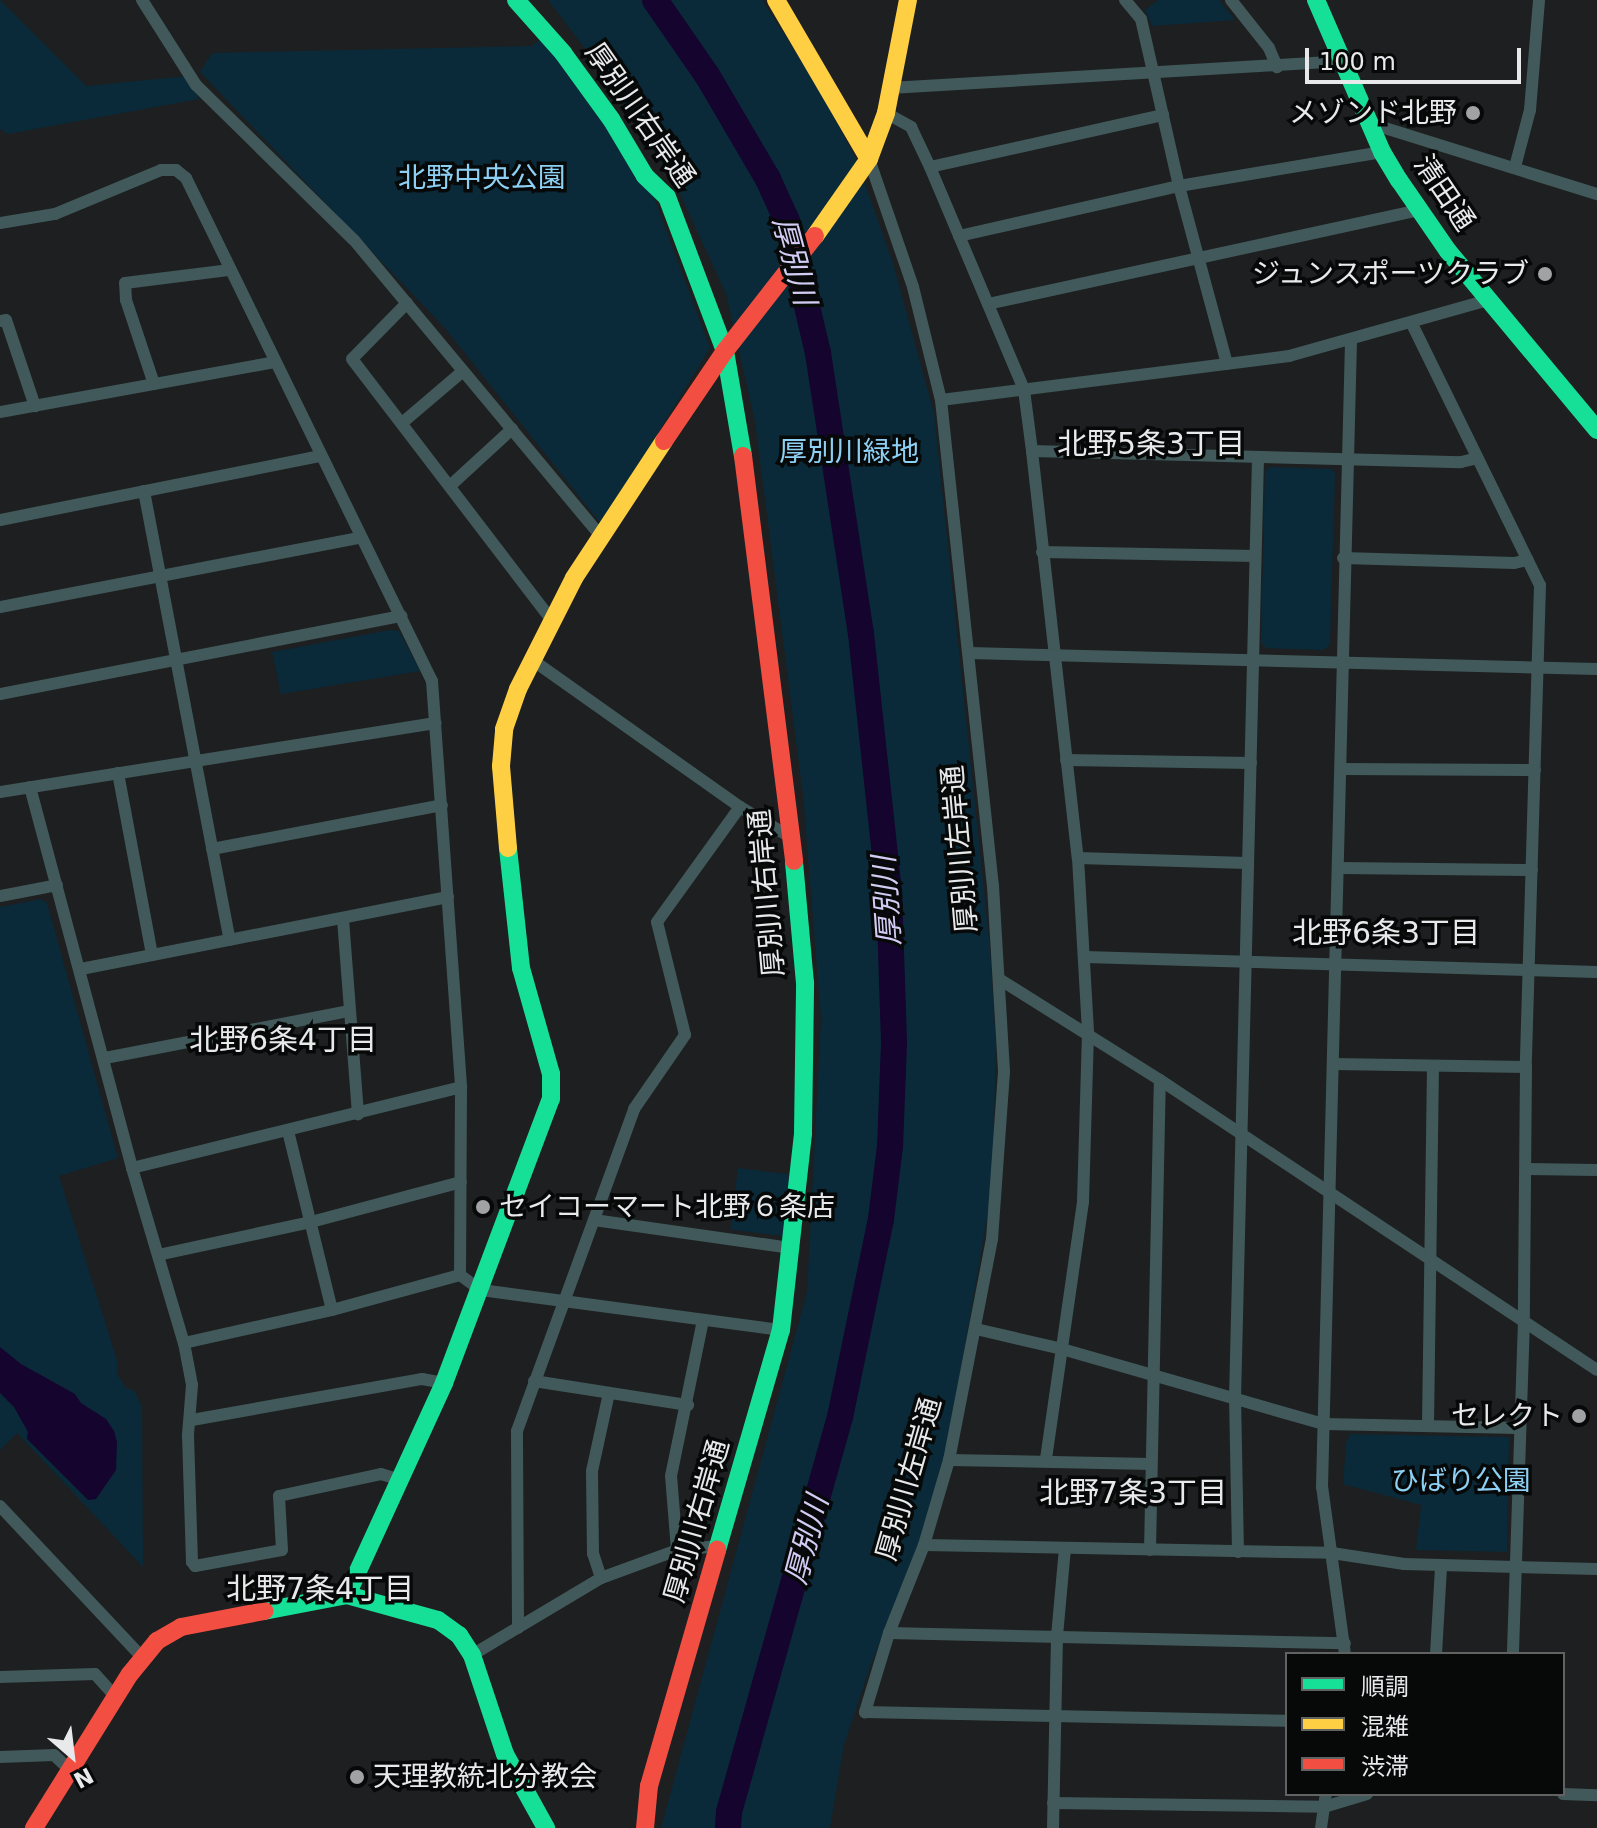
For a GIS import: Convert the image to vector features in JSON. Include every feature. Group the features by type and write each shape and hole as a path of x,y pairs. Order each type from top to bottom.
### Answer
{"street":[{"path":"142,0 196,85 321,205 407,303 600,535"},
{"name":"厚別川右岸通","path":"516,0 563,53 611,119 645,176 667,197 725,351 752,512 792,838 805,983 803,1133 781,1330 649,1786 645,1828"},
{"name":"厚別川左岸通","path":"776,0 869,159 913,287 941,400 969,653 999,979 1004,1072 992,1239 949,1460 924,1545 889,1633 865,1712 1054,1716"},
{"path":"347,1595 444,1383 551,1099 551,1074 521,968 514,927 501,766 504,729 531,659 600,535 747,319 839,204 869,159 886,113 899,32 908,0"},
{"path":"1125,0 1141,19 1179,186 1227,364"},
{"path":"1231,0 1269,48 1277,67"},
{"name":"清田通","path":"1316,0 1382,152 1419,210 1488,300 1597,430"},
{"path":"1515,167 1530,110 1539,0"},
{"path":"890,88 1342,61"},
{"path":"886,113 911,127 930,167 1024,390 1032,451 1078,858 1088,1033 1083,1202 1046,1459"},
{"path":"930,167 1163,115"},
{"path":"1372,124 1597,194"},
{"path":"959,236 1179,186 1382,152"},
{"path":"0,223 55,214 161,170 176,170 186,178 432,681 461,1087 460,1275"},
{"path":"988,304 1419,210"},
{"path":"154,384 126,300 125,283 230,270"},
{"path":"941,400 1289,356 1412,324 1488,300"},
{"path":"407,303 352,359 552,621"},
{"path":"0,321 6,320 35,406"},
{"path":"1412,324 1540,585 1526,1067 1524,1320 1518,1428 1513,1652"},
{"path":"889,1633 1057,1636 1345,1648 1322,1487 1333,964 1342,769 1345,459 1351,341"},
{"path":"0,412 274,362"},
{"path":"402,423 463,371"},
{"path":"451,485 512,429"},
{"path":"1032,451 1461,462 1478,458"},
{"path":"0,520 321,456"},
{"path":"1238,1552 1235,1399 1258,458"},
{"path":"144,491 230,940"},
{"path":"0,607 360,538"},
{"path":"1042,552 1255,556"},
{"path":"1343,558 1514,563 1528,560"},
{"path":"0,694 401,616"},
{"path":"969,653 1597,669"},
{"path":"531,659 740,807 792,838"},
{"path":"0,792 436,723"},
{"path":"1066,760 1251,763"},
{"path":"1342,769 1535,770"},
{"path":"118,773 152,955"},
{"path":"30,787 132,1168 184,1343 192,1385 192,1420 188,1435 195,1566 282,1550 279,1496 381,1474 401,1480"},
{"path":"212,849 442,805"},
{"path":"518,1628 517,1431 634,1109 685,1035 657,922 740,807"},
{"path":"1078,858 1247,863"},
{"path":"1339,868 1532,870"},
{"path":"0,896 57,885"},
{"path":"81,969 448,897"},
{"path":"343,919 358,1114"},
{"path":"1085,957 1597,972"},
{"path":"999,979 1160,1080 1597,1370"},
{"path":"105,1058 350,1011"},
{"path":"1333,1064 1526,1067"},
{"path":"1428,1425 1433,1066"},
{"path":"1150,1550 1160,1080"},
{"path":"132,1168 461,1087"},
{"path":"288,1131 332,1310"},
{"path":"1526,1169 1597,1170"},
{"path":"158,1255 311,1222 461,1182"},
{"path":"594,1220 790,1248"},
{"path":"460,1275 481,1290 781,1330"},
{"path":"184,1343 332,1310 460,1275"},
{"path":"677,1550 671,1476 703,1320"},
{"path":"976,1329 1062,1349 1324,1424 1518,1428"},
{"path":"192,1420 422,1379 444,1383"},
{"path":"534,1381 688,1405"},
{"path":"601,1578 593,1554 592,1471 609,1393"},
{"path":"949,1460 1046,1459 1151,1464"},
{"path":"0,1506 142,1657"},
{"path":"924,1545 1332,1553 1404,1564 1597,1569"},
{"path":"472,1655 601,1578 677,1550 719,1546"},
{"path":"1053,1828 1057,1636 1065,1548"},
{"path":"1436,1652 1441,1566"},
{"path":"34,1828 142,1657 157,1641 181,1627 347,1595 438,1620 459,1635 472,1655 505,1754 546,1828"},
{"path":"0,1677 95,1674 116,1697"},
{"path":"1054,1716 1285,1721"},
{"path":"0,1757 54,1755 69,1769"},
{"path":"1565,1794 1597,1795"},
{"path":"1053,1803 1325,1800 1353,1796"},
{"path":"1321,1828 1325,1800"}],"green space":[{"path":"0,0 86,86 188,76 199,99 8,134 0,129"},
{"name":"厚別川緑地","path":"548,0 762,0 817,85 857,161 893,263 934,413 990,948 996,1048 992,1189 947,1450 914,1557 870,1667 844,1745 830,1828 661,1828 807,1292 821,1019 803,795 755,422 726,294 674,181 592,58"},
{"path":"1158,0 1219,0 1235,20 1152,26 1145,10"},
{"name":"北野中央公園","path":"542,39 650,187 710,348 602,525 444,327 200,72 212,53 531,46"},
{"path":"1270,467 1332,469 1335,473 1330,645 1323,650 1266,648 1261,643 1265,471"},
{"path":"390,630 399,631 420,671 281,694 272,652"},
{"path":"41,899 47,903 118,1158 59,1176 117,1360 117,1374 126,1388 135,1391 142,1407 143,1567 17,1433 0,1450 0,907"},
{"path":"738,1168 795,1175 787,1236 730,1230"},
{"name":"ひばり公園","path":"1350,1434 1509,1437 1507,1552 1416,1550 1421,1505 1343,1484 1346,1443"}],"shaded area":[{"path":"0,1347 21,1364 75,1394 81,1403 106,1419 114,1431 117,1442 116,1470 96,1499 88,1500 27,1439 28,1432 14,1407 0,1393"}],"waterway":[{"name":"厚別川","path":"655,0 707,75 768,179 787,221 818,353 861,634 889,891 894,1043 890,1146 881,1219 840,1417 729,1812 728,1828"}],"traffic: fast":[{"path":"516,0 563,53 611,119 645,176 667,197 725,351 743,456"},
{"path":"1316,0 1382,152 1399,180 1448,251 1597,430"},
{"path":"347,1595 444,1383 551,1099 551,1074 521,968 508,848"},
{"path":"717,1550 781,1330 803,1133 805,983 794,861"},
{"path":"264,1611 347,1595 438,1620 459,1635 472,1655 505,1754 546,1828"}],"traffic: slow":[{"path":"776,0 869,159"},
{"path":"815,236 869,159 886,113 908,0"},
{"path":"508,848 501,766 504,729 518,689 574,578 664,441"}],"traffic: jam":[{"path":"664,441 725,351 815,236"},
{"path":"743,456 794,861"},
{"path":"645,1828 649,1786 717,1550"},
{"path":"34,1828 130,1674 157,1641 181,1627 264,1611"}],"place":[{"name":"メゾンド北野","path":"1473,113"},
{"name":"ジュンスポーツクラブ","path":"1545,274"},
{"name":"セイコーマート北野６条店","path":"483,1207"},
{"name":"セレクト","path":"1579,1416"},
{"name":"天理教統北分教会","path":"357,1777"}],"district":[{"name":"北野5条3丁目","path":"1151,444"},
{"name":"北野6条3丁目","path":"1386,933"},
{"name":"北野6条4丁目","path":"283,1040"},
{"name":"北野7条3丁目","path":"1133,1493"},
{"name":"北野7条4丁目","path":"320,1589"}]}
